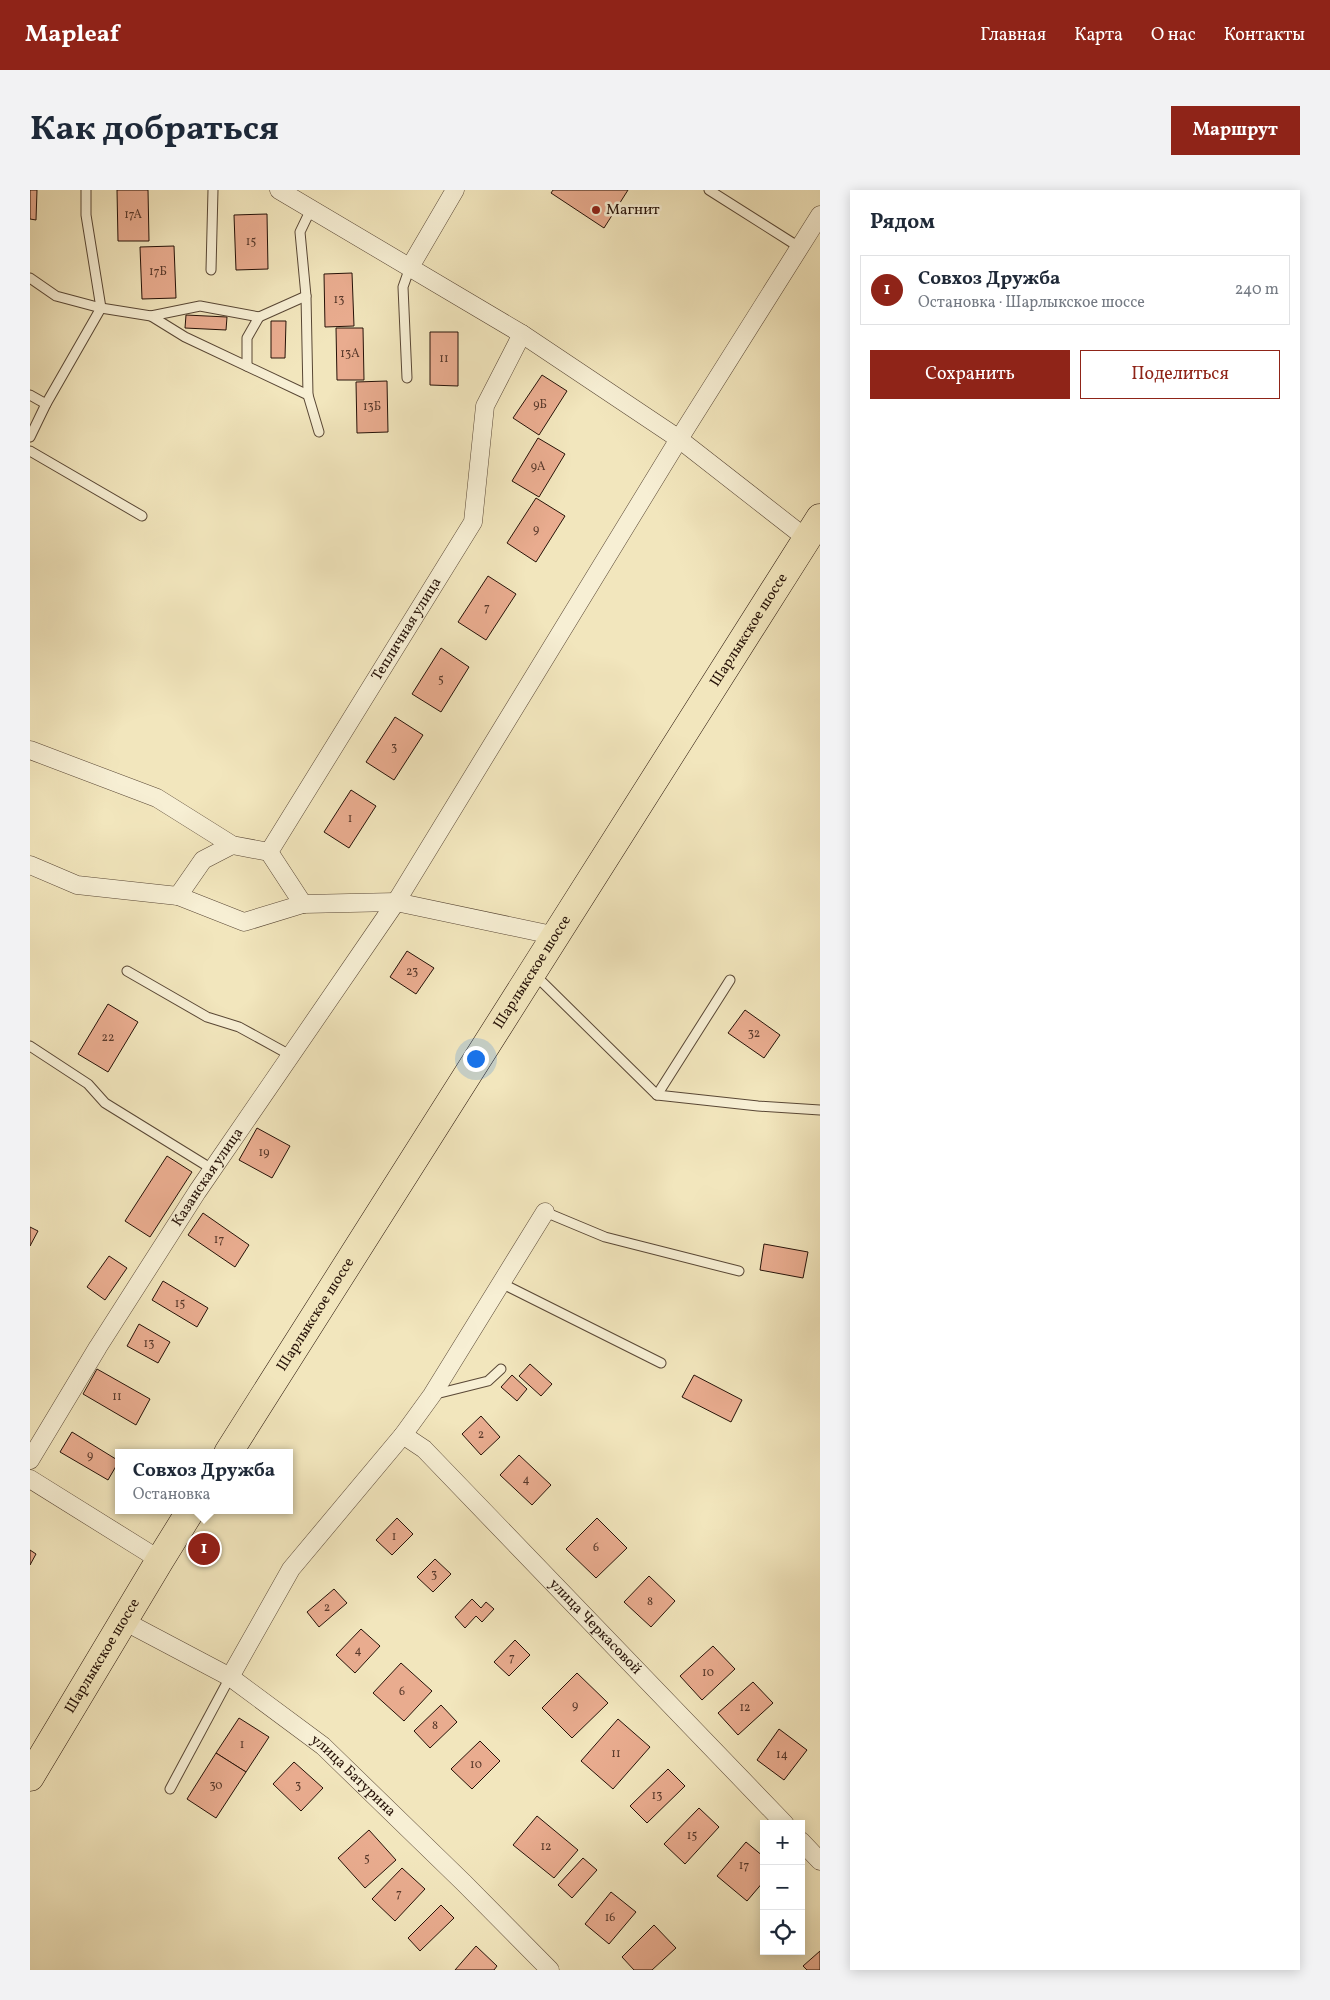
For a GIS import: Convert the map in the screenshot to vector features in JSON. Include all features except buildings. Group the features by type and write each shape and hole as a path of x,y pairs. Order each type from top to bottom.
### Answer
{"main road":[{"name":"Шарлыкское шоссе","path":"231,1449 534,973 813,529"},
{"name":"Шарлыкское шоссе","path":"30,1777 189,1514"}],"street":[{"path":"279,190 522,334 813,529"},
{"path":"410,267 455,190"},
{"name":"Казанская улица","path":"30,1460 98,1347 212,1169 396,902 679,439 820,215"},
{"name":"Тепличная улица","path":"268,852 473,522 485,406 522,334"},
{"path":"30,750 157,798 232,845 268,852 303,904"},
{"path":"178,896 203,860 232,845"},
{"path":"30,865 76,885 178,896 244,922 303,904 396,902 557,936"},
{"path":"230,1677 291,1569 402,1435 432,1395 545,1212"},
{"name":"улица Черкасовой","path":"402,1435 424,1449 781,1820"},
{"path":"30,1479 160,1560"},
{"name":"улица Батурина","path":"124,1622 230,1677 323,1746 464,1883 550,1970"},
{"path":"805,1845 820,1860"}],"lane":[{"path":"30,436 46,404 101,308 86,216 86,190"},
{"path":"211,270 213,190"},
{"path":"709,190 799,247"},
{"path":"311,208 300,232 306,296 308,395 319,432"},
{"path":"407,378 403,287 410,267"},
{"path":"30,278 56,296 101,308 151,316 200,306 259,317 306,296"},
{"path":"151,316 185,337 308,395"},
{"path":"247,366 247,338 259,317"},
{"path":"30,395 46,404"},
{"path":"30,451 142,516"},
{"path":"127,971 207,1017 239,1027 290,1055"},
{"path":"534,973 657,1095 758,1106 820,1110"},
{"path":"657,1095 730,980"},
{"path":"30,1046 88,1084 105,1103 212,1169"},
{"path":"545,1212 605,1237 739,1271"},
{"path":"501,1283 661,1363"},
{"path":"432,1395 488,1381 501,1368"},
{"path":"170,1789 230,1677"}],"place":[{"name":"Магнит","path":"596,210"},
{"name":"Совхоз Дружба","path":"204,1549"}]}
